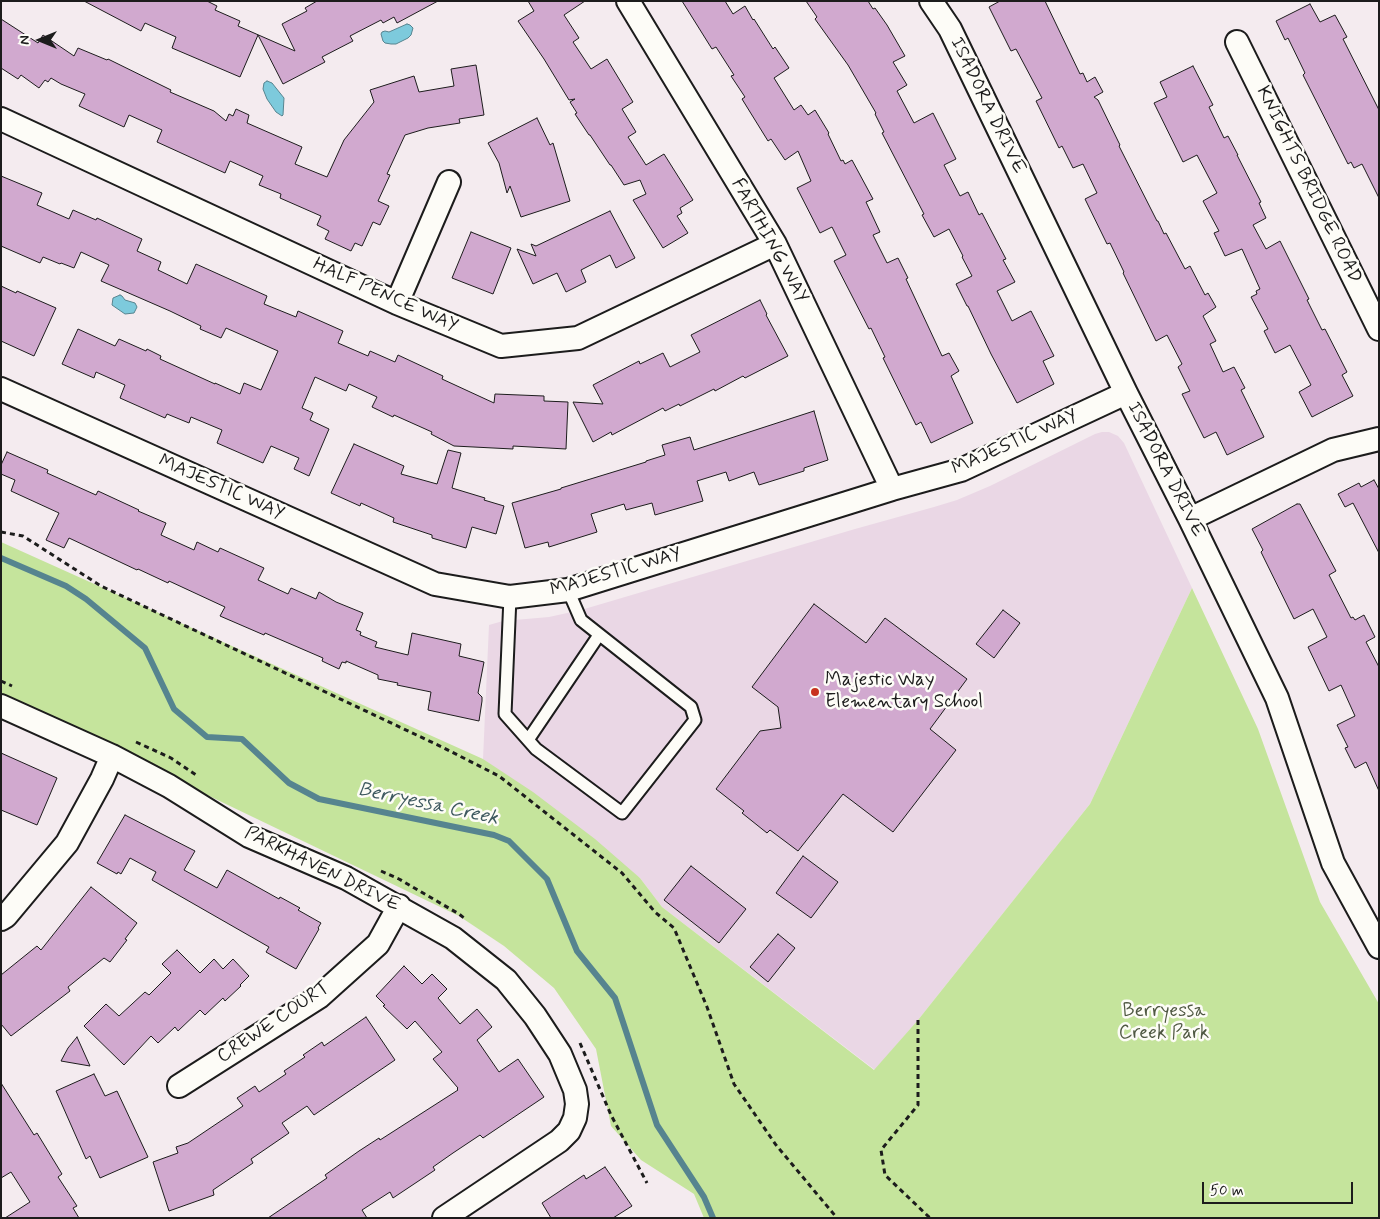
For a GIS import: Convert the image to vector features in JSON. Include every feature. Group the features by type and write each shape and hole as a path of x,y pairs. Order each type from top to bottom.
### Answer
{"street":[{"name":"FARTHING WAY","path":"628,1 775,244 892,490"},
{"name":"ISADORA DRIVE","path":"931,1 950,29 1126,393 1277,698 1333,863 1379,947"},
{"name":"KNIGHTS BRIDGE ROAD","path":"1237,42 1379,329"},
{"name":"HALF PENCE WAY","path":"1,119 397,303 501,346 578,338 775,244"},
{"path":"397,303 449,182"},
{"name":"MAJESTIC WAY","path":"1,389 435,584 510,597 568,590 961,470 1126,393"},
{"path":"1190,519 1333,450 1379,438"},
{"name":"PARKHAVEN DRIVE","path":"1,706 112,756 170,786 249,836 346,878 399,906 453,938 506,980 535,1016 560,1054 575,1090 577,1104 575,1118 569,1131 559,1142 444,1218"},
{"path":"1,919 6,916 67,843 102,779 112,756"},
{"name":"CREWE COURT","path":"179,1086 319,997 378,944 399,906"}],"lane":[{"path":"510,597 505,714 536,749 622,813 695,720 691,706 581,620 568,590"},
{"path":"528,740 599,635"}],"path":[{"path":"1,532 23,536 101,586 442,747 499,776 622,873 655,912 674,928 707,1007 734,1084 776,1145 837,1218"},
{"path":"918,1020 918,1105 881,1150 885,1175 930,1218"}],"shaded area":[{"name":"Majestic Way Elementary School","path":"1102,432 1109,432 1118,436 1124,443 1192,588 1090,804 918,1020 875,1070 662,907 640,878 483,759 489,625 503,621 549,617 581,610 957,500"}],"green space":[{"name":"Berryessa Creek Park","path":"1,542 483,759 533,792 595,839 640,878 662,907 874,1070 918,1020 1090,804 1192,588 1258,729 1320,902 1379,1004 1379,1218 704,1218 694,1194 641,1160 611,1126 596,1049 554,988 504,946 459,916 1,696"}],"water":[{"path":"407,24 413,28 408,38 396,44 383,41 382,32 389,32"},
{"path":"267,81 272,83 284,98 282,116 276,112 267,99 263,89 264,83"},
{"path":"120,295 125,300 135,303 137,307 134,313 125,314 112,305 113,298"}],"building":[{"path":"84,1 207,1 217,6 215,10 240,21 238,26 295,51 282,24 307,11 305,8 317,1 438,1 397,23 394,17 383,23 381,20 350,36 353,41 322,57 325,62 283,84 258,35 240,77 172,48 176,37 145,23 141,31"},
{"path":"528,1 585,1 564,15 579,38 573,42 591,69 607,59 633,102 622,109 636,132 628,137 646,165 664,154 693,200 680,208 682,213 677,216 688,233 663,248 633,200 646,194 640,180 624,185 575,114 577,113 570,102 575,99 569,100 518,21 534,11"},
{"path":"682,1 725,1 733,14 745,6 773,49 775,47 789,68 774,78 794,110 801,105 808,115 815,110 829,133 841,161 843,160 845,164 852,160 873,199 866,202 880,232 873,235 887,263 898,258 942,356 949,353 959,371 951,376 973,423 931,443 921,422 916,425 883,358 885,357 871,328 869,329 834,261 846,255 832,227 820,233 797,188 811,181 798,151 785,160 771,139 768,141 742,99 745,97 731,76 734,75 716,47 712,49"},
{"path":"806,1 868,1 887,25 905,56 893,62 907,85 897,91 914,123 933,113 956,159 944,165 960,196 968,192 979,215 982,213 1006,259 1003,260 1015,282 997,291 1012,321 1031,311 1054,356 1043,361 1054,384 1017,403 956,284 972,276 949,229 934,237 882,133 884,132 876,113 848,65 815,19 817,17"},
{"path":"1000,1 1045,1 1080,74 1083,73 1087,82 1095,77 1103,92 1094,97 1098,100 1157,221 1164,234 1166,233 1185,269 1190,266 1205,295 1208,293 1216,307 1203,316 1216,341 1210,344 1223,372 1234,367 1245,388 1241,390 1264,437 1227,455 1216,432 1204,438 1182,394 1190,391 1178,367 1182,364 1167,335 1156,341 1110,243 1107,244 1085,199 1097,193 1083,164 1073,168 1062,146 1059,148 1036,101 1042,98 1016,49 1011,51 989,7"},
{"path":"1310,4 1320,22 1335,15 1347,37 1343,39 1379,110 1379,198 1362,164 1354,168 1351,162 1348,164 1303,75 1305,73 1288,38 1285,40 1276,21"},
{"path":"1,19 38,43 43,35 74,56 78,48 108,59 171,90 170,92 214,111 226,121 229,114 233,116 236,109 249,115 247,123 302,147 295,164 327,177 344,140 374,102 370,90 414,76 419,92 454,86 451,69 476,65 484,115 459,119 460,123 428,128 405,135 387,174 390,175 378,201 389,206 380,225 373,222 362,246 355,243 351,251 325,239 329,231 317,225 321,216 280,198 281,194 259,185 263,176 230,161 225,173 157,142 162,130 129,115 124,127 79,106 85,94 51,78 48,82 45,80 39,88 21,75 18,79 1,68"},
{"path":"1193,66 1213,105 1209,107 1224,138 1228,136 1261,202 1259,203 1266,218 1253,225 1266,249 1280,241 1322,330 1325,329 1347,372 1342,375 1353,396 1312,417 1299,392 1311,385 1290,345 1275,353 1264,331 1268,329 1251,297 1257,294 1256,291 1260,289 1242,249 1225,256 1214,233 1219,231 1203,201 1217,193 1197,155 1183,162 1154,103 1167,97 1160,82"},
{"path":"537,118 550,145 553,143 570,201 521,217 510,186 507,193 499,163 488,143"},
{"path":"1,176 42,193 37,205 69,219 73,210 96,220 97,218 142,239 137,251 161,262 158,270 187,284 196,264 267,296 264,304 296,317 298,311 343,331 338,343 368,356 370,351 395,362 398,355 443,376 442,379 494,403 495,394 544,396 544,401 568,402 566,449 513,446 513,449 454,446 431,434 432,432 372,407 377,397 349,384 346,391 315,377 302,408 313,413 310,420 329,429 309,476 294,469 299,458 271,446 263,463 217,443 222,430 191,417 189,423 167,414 165,418 120,398 125,385 96,372 94,378 62,364 78,329 115,346 119,339 146,351 147,349 161,356 160,359 240,394 244,383 261,390 278,351 226,328 221,338 200,329 201,326 170,311 101,281 109,265 81,252 74,268 43,257 40,263 1,246"},
{"path":"610,211 635,258 616,268 610,255 581,270 586,282 566,292 557,273 533,284 517,249 536,256 531,244 536,246"},
{"path":"471,232 511,248 493,294 452,278"},
{"path":"1,286 56,308 34,356 1,341"},
{"path":"760,300 788,356 745,378 743,376 715,391 714,389 680,406 679,404 665,411 663,408 612,435 611,432 593,442 573,402 603,404 593,385 639,361 640,364 663,353 670,367 700,352 691,335"},
{"path":"814,411 828,460 804,468 804,471 759,485 754,472 729,481 726,472 697,481 703,501 655,515 652,503 626,510 624,504 591,514 597,532 549,547 548,542 525,548 512,503 665,455 662,445 690,437 694,450"},
{"path":"354,444 404,466 401,474 437,484 448,450 461,453 452,488 504,506 496,534 472,527 466,548 432,538 432,535 393,522 394,518 361,503 360,506 331,493"},
{"path":"7,452 48,470 47,473 96,495 98,491 166,523 161,535 194,550 197,542 218,552 220,548 264,568 258,580 288,594 291,588 316,599 319,592 336,602 363,613 356,630 361,632 360,635 377,642 375,647 408,655 412,633 461,644 459,656 484,662 478,693 482,697 479,721 428,710 431,692 378,679 378,675 346,661 346,663 342,662 339,669 322,661 323,658 220,616 225,607 169,581 168,583 137,570 69,538 64,548 46,540 59,513 11,491 15,480 1,474 1,465"},
{"path":"1374,480 1379,489 1379,553 1353,503 1345,507 1338,494 1359,483 1361,487"},
{"path":"1300,504 1336,571 1329,575 1351,618 1353,617 1355,620 1364,615 1375,637 1366,642 1379,667 1379,791 1366,762 1355,768 1345,748 1348,747 1337,725 1355,716 1341,685 1329,691 1308,647 1327,637 1313,609 1294,619 1261,552 1263,550 1252,529"},
{"path":"814,604 866,643 885,618 967,679 930,729 956,750 893,832 843,794 798,851 770,830 767,833 742,813 744,811 716,789 760,731 781,728 778,707 752,687"},
{"path":"1003,610 1020,623 994,658 976,644"},
{"path":"1,753 57,778 37,825 1,810"},
{"path":"125,815 195,851 184,870 217,888 227,870 279,899 280,897 300,908 298,910 321,923 296,969 266,952 269,947 152,880 156,872 130,858 121,874 118,872 117,874 97,863"},
{"path":"803,856 838,882 811,918 776,893"},
{"path":"691,866 746,909 719,943 664,900"},
{"path":"91,887 137,923 110,962 104,958 68,987 70,991 11,1036 1,1024 1,975 37,946 41,950"},
{"path":"778,934 795,948 768,982 750,967"},
{"path":"177,950 200,973 214,959 223,969 233,959 249,976 225,1001 223,998 205,1015 200,1010 178,1031 175,1027 158,1043 151,1036 124,1065 84,1026 106,1004 119,1016 145,992 149,995 171,973 162,964"},
{"path":"404,966 422,984 432,974 447,989 438,998 460,1024 477,1009 492,1027 477,1040 499,1072 518,1059 544,1097 483,1138 480,1135 453,1153 433,1167 435,1170 393,1198 390,1192 362,1210 367,1218 268,1218 327,1178 325,1175 359,1151 379,1138 380,1140 458,1090 433,1059 442,1052 415,1021 407,1029 383,1006 385,1005 376,996"},
{"path":"366,1017 395,1060 314,1115 307,1106 282,1123 289,1133 251,1159 253,1163 213,1190 214,1195 169,1211 153,1162 178,1153 176,1147 188,1143 243,1106 237,1098 255,1086 259,1092 286,1074 284,1071 305,1057 303,1055 322,1042 324,1046"},
{"path":"77,1037 90,1066 61,1061"},
{"path":"94,1074 105,1096 117,1091 148,1157 100,1178 90,1156 86,1159 56,1091"},
{"path":"1,1083 34,1135 37,1133 62,1174 58,1177 77,1206 73,1208 79,1218 5,1218 30,1202 11,1172 1,1178"},
{"path":"605,1167 632,1206 613,1218 551,1218 542,1203 584,1175 586,1179"}],"waterway":[{"name":"Berryessa Creek","path":"1,558 66,586 86,599 145,648 174,709 207,737 242,739 289,783 319,799 494,835 509,841 547,879 577,951 615,998 657,1125 704,1197 713,1218"}],"place":[{"name":"Majestic Way Elementary School","path":"815,692"}]}
